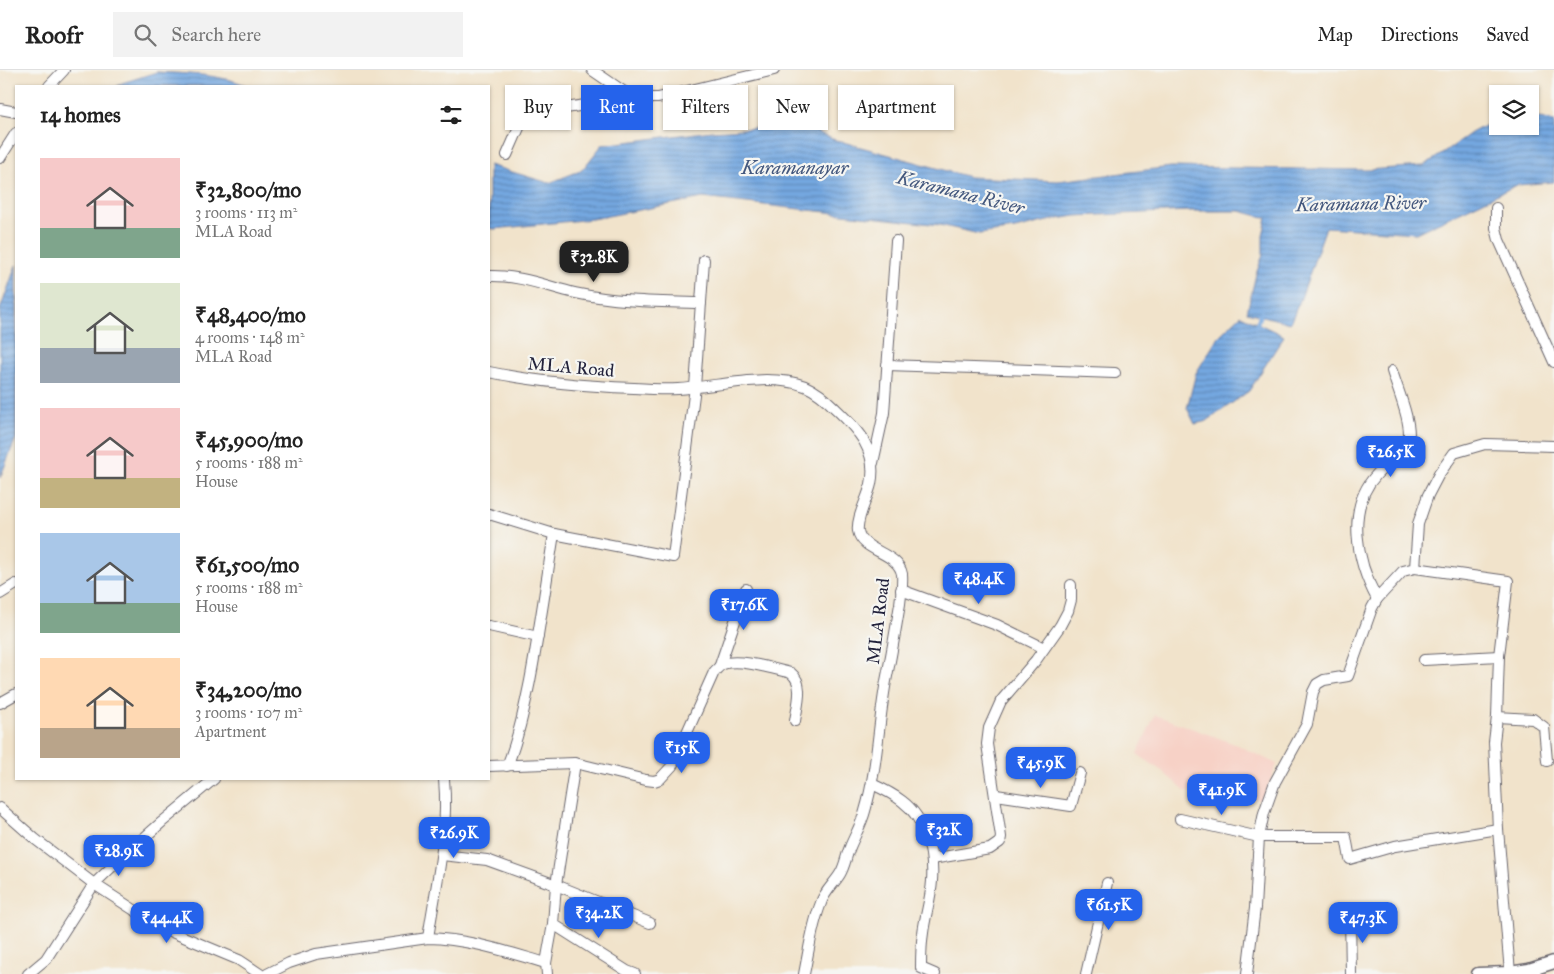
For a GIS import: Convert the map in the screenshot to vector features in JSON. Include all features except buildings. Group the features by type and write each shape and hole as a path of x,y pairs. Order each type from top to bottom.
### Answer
{"street":[{"path":"50,85 64,70"},
{"path":"592,70 614,85"},
{"path":"653,98 774,70"},
{"path":"507,155 525,114 581,106"},
{"path":"0,108 15,112"},
{"path":"0,158 15,135"},
{"path":"1496,208 1496,228 1499,240 1554,362"},
{"path":"873,464 884,413 896,242"},
{"path":"490,514 554,534 673,557 695,387 704,260"},
{"path":"490,276 520,278 576,293 633,301 701,304"},
{"path":"887,365 1115,373"},
{"name":"MLA Road","path":"490,372 526,380 678,390 749,380 788,382 806,387 823,396 856,428 866,444 873,464 870,487 859,520 858,534 862,540 898,566 902,574 901,590 872,784 865,813 841,873 821,900 813,928 804,974"},
{"path":"1377,599 1367,580 1363,565 1358,540 1358,518 1360,502 1366,490 1377,474 1400,454 1408,440 1409,427 1392,372"},
{"path":"1415,568 1418,524 1428,495 1439,474 1454,453 1485,444 1554,446"},
{"path":"507,766 517,743 538,637 554,534"},
{"path":"1247,974 1255,908 1259,837 1264,813 1275,782 1307,724 1313,692 1317,684 1324,680 1348,676 1372,608 1377,599 1403,571 1415,568 1508,582 1499,656 1498,717 1494,742 1498,830 1510,973"},
{"path":"0,594 15,585"},
{"path":"932,859 990,849 1000,842 996,795 988,744 989,728 1001,701 1051,641 1068,611 1071,600 1071,585"},
{"path":"490,766 575,763 646,780 654,781 660,779 672,766 714,672 720,665 746,589"},
{"path":"901,590 997,625 1044,648"},
{"path":"490,626 538,637"},
{"path":"1424,660 1499,656"},
{"path":"720,665 729,662 744,663 790,673 795,676 799,691 796,721"},
{"path":"0,703 15,695"},
{"path":"1498,717 1533,719 1544,727 1547,761"},
{"path":"547,974 546,963 553,924 556,885 575,763"},
{"path":"996,795 1072,806 1080,773"},
{"path":"28,974 46,959 94,884 162,822 213,780"},
{"path":"428,938 442,855 446,800 444,780"},
{"path":"872,784 903,802 914,813 923,827 931,850 932,882 922,934 918,971 935,974"},
{"path":"0,808 35,839 94,884 162,928 239,960 260,974"},
{"path":"1180,819 1259,837 1346,837 1350,859 1395,846 1498,830"},
{"path":"442,855 487,860 556,885 650,923"},
{"path":"1086,974 1108,883"},
{"path":"1350,915 1351,974"},
{"path":"553,924 629,973"},
{"path":"267,974 289,963 316,954 428,938 443,938 480,944 546,963"},
{"path":"1478,974 1529,972 1554,962"}],"shaded area":[{"path":"1155,715 1235,744 1277,764 1262,801 1237,793 1186,792 1162,771 1137,754"}],"water":[{"path":"157,72 215,77 245,85 119,85"},
{"name":"Karamanayar","path":"1539,118 1554,121 1554,182 1517,185 1416,233 1326,227 1301,298 1290,323 1247,312 1256,274 1263,255 1263,235 1267,218 1240,211 1190,211 1075,216 1015,229 979,234 940,225 703,198 592,219 490,228 490,165 549,183 582,170 602,145 712,131 758,128 758,130 813,130 832,139 969,177 1058,181 1171,167 1367,170 1423,166 1471,133 1489,123 1489,135 1539,135"},
{"path":"15,268 15,440 0,478 0,310"},
{"path":"1241,315 1284,336 1249,391 1207,421 1195,424 1187,408 1196,373 1219,336"}],"waterway":[{"path":"1256,327 1261,312"}],"water label":[{"name":"Karamana River","path":"961,192"},
{"name":"Karamana River","path":"1361,203"}]}
